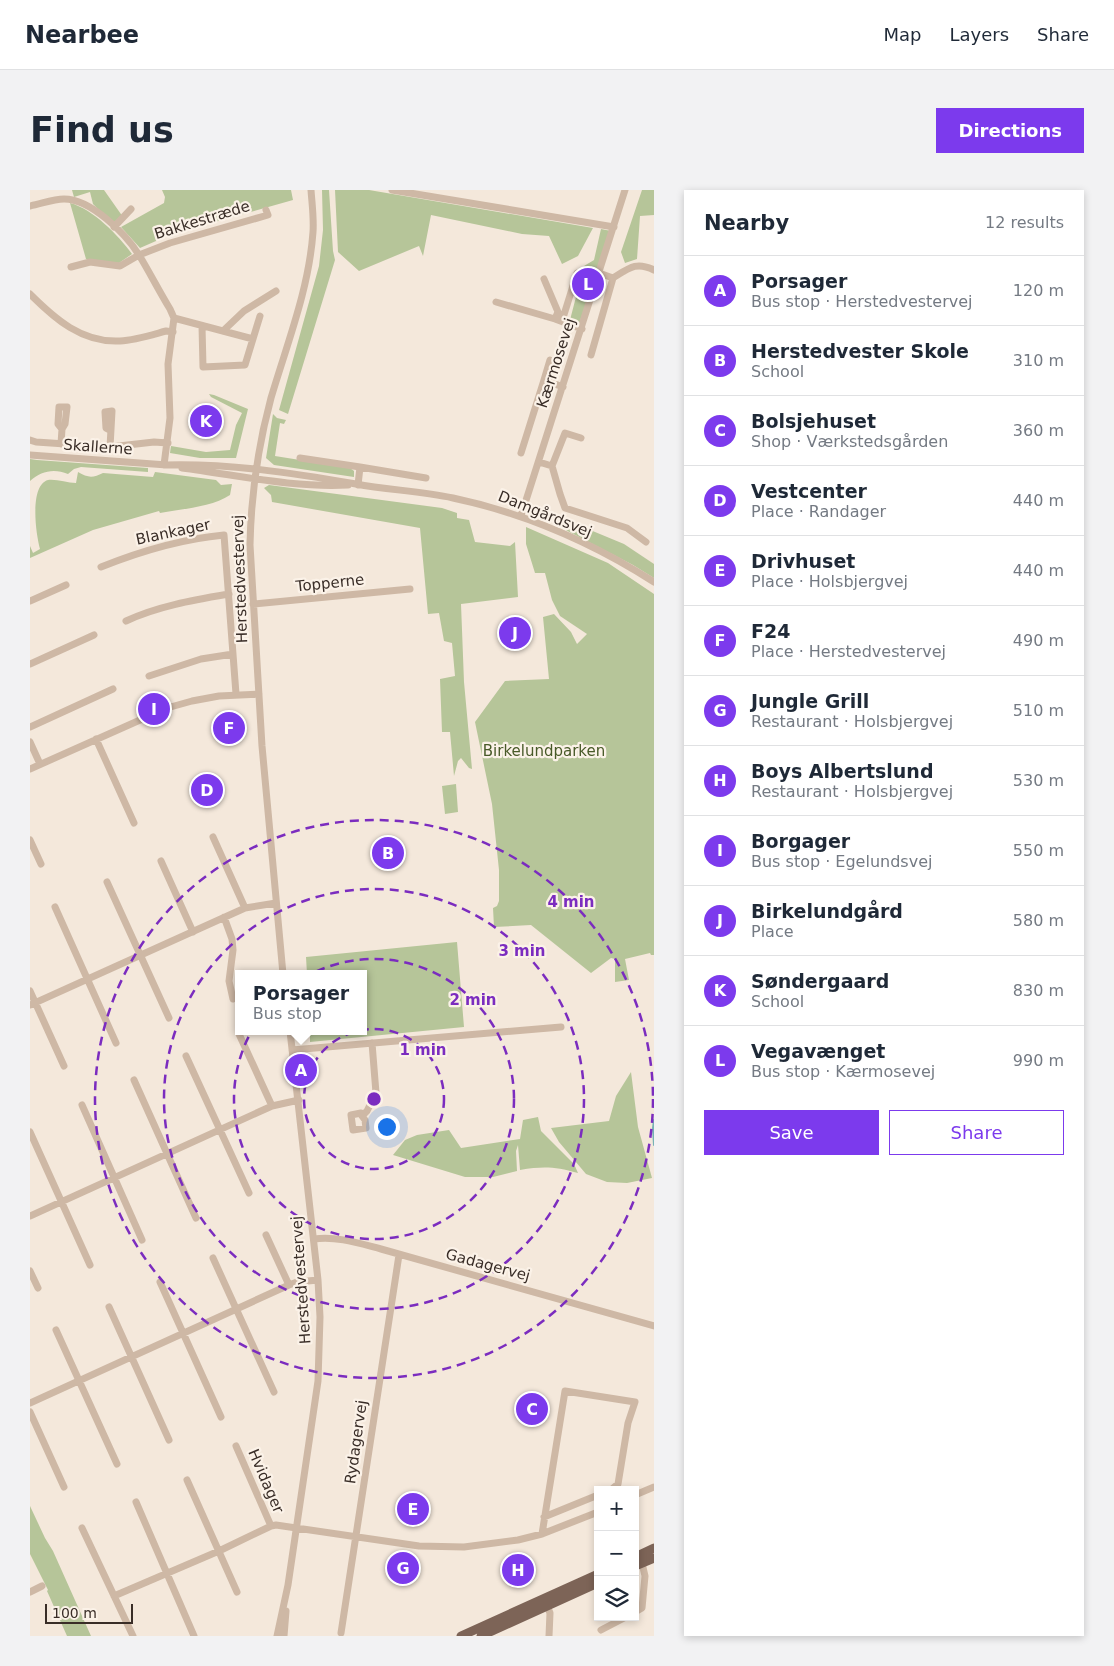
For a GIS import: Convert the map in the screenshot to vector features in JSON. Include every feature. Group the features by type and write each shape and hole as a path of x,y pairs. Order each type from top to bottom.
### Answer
{"main road":[{"path":"639,1560 654,1548"},
{"path":"639,1562 654,1558"},
{"path":"460,1636 594,1576"},
{"path":"481,1636 594,1585"}],"street":[{"name":"Herstedvestervej","path":"284,970 262,746 253,604 250,514 254,479 271,400 300,301 309,262 313,231 311,190"},
{"path":"392,190 614,227"},
{"name":"Kærmosevej","path":"521,516 625,190"},
{"path":"30,206 64,199 85,204 98,213 126,238 139,255 170,309 174,318 168,352 170,418 164,465"},
{"path":"114,227 131,209"},
{"name":"Bakkestræde","path":"139,255 170,243 268,215 266,210"},
{"path":"71,267 90,262 120,266 139,255"},
{"path":"591,355 612,278 635,265 645,266 654,270"},
{"path":"559,320 577,273"},
{"path":"600,273 612,278"},
{"path":"544,279 558,312 559,320"},
{"path":"225,331 244,311 276,291"},
{"path":"30,294 74,331 90,339 122,341 173,332"},
{"path":"496,302 559,320 582,329"},
{"path":"202,326 203,367 246,365 260,316"},
{"path":"174,318 253,339"},
{"path":"521,453 550,360"},
{"path":"544,380 563,387"},
{"path":"61,444 62,429"},
{"path":"110,430 110,447"},
{"path":"581,438 565,433 553,470 565,508 627,528 646,542"},
{"path":"30,440 110,447 168,442"},
{"name":"Skallerne","path":"30,455 164,465 254,479"},
{"path":"300,458 426,478"},
{"path":"539,462 553,470"},
{"name":"Skallerne","path":"164,465 197,464 256,470"},
{"path":"358,485 360,467"},
{"name":"Damgårdsvej","path":"256,470 452,497 521,516 580,541 654,582"},
{"name":"Damgårdsvej","path":"254,479 330,486 358,485"},
{"name":"Blankager","path":"101,566 164,546 224,535 236,694"},
{"path":"30,601 66,585"},
{"name":"Topperne","path":"253,604 410,589"},
{"path":"126,621 180,603 229,594"},
{"path":"30,664 94,635"},
{"path":"148,676 201,660 233,654"},
{"path":"30,727 114,689"},
{"path":"30,769 168,708 205,698 236,694 259,694"},
{"path":"96,739 134,823"},
{"path":"30,742 40,764"},
{"path":"213,837 245,908"},
{"path":"30,840 41,864"},
{"path":"161,861 193,932"},
{"path":"107,882 169,1018"},
{"path":"33,1004 245,908 276,904"},
{"path":"55,907 116,1042"},
{"path":"224,917 232,939 233,950 229,981 233,999"},
{"path":"30,991 33,1004 64,1066"},
{"path":"292,1050 561,1027"},
{"path":"239,1035 272,1106"},
{"name":"Herstedvestervej","path":"284,1636 288,1585 318,1381 320,1317 314,1239 290,1035"},
{"path":"362,1116 367,1111 376,1092 372,1043"},
{"path":"186,1056 249,1193"},
{"path":"134,1080 196,1218"},
{"path":"30,1216 272,1106 299,1100"},
{"path":"82,1104 142,1240"},
{"path":"30,1132 90,1265"},
{"path":"266,1235 289,1285"},
{"name":"Gadagervej","path":"314,1239 331,1238 345,1240 654,1326"},
{"name":"Rydagervej","path":"341,1633 399,1254"},
{"path":"213,1258 274,1392"},
{"path":"30,1271 38,1288"},
{"path":"30,1403 289,1285 297,1282 318,1280"},
{"path":"160,1282 222,1417"},
{"path":"109,1307 169,1440"},
{"path":"56,1330 117,1464"},
{"path":"542,1534 565,1391 635,1402 628,1423 618,1484 616,1486"},
{"path":"30,1412 64,1487"},
{"name":"Hvidager","path":"236,1446 271,1526"},
{"path":"187,1480 237,1592"},
{"path":"639,1493 654,1487"},
{"path":"544,1517 594,1497"},
{"path":"136,1502 194,1636"},
{"name":"Hvidager","path":"114,1596 276,1525 419,1546 464,1548 542,1534 594,1514"},
{"path":"82,1528 133,1636"},
{"path":"639,1565 646,1576 642,1608 639,1610"},
{"name":"Herstedvestervej","path":"277,1636 288,1585"},
{"path":"30,1592 42,1586"},
{"path":"547,1606 550,1613 549,1636"},
{"path":"601,1630 618,1621"}],"green space":[{"path":"72,190 104,190 123,217 113,224 93,204 90,192 74,197"},
{"path":"162,190 291,190 293,200 172,234 140,248 121,227 164,203 165,197"},
{"path":"322,190 329,190 335,260 288,414 279,410 319,266 323,230"},
{"path":"335,190 369,190 593,228 578,256 562,264 549,236 522,234 431,215 423,256 419,246 359,271 338,252"},
{"path":"642,190 654,190 654,215 640,216 637,259 625,263 621,252"},
{"path":"70,203 79,206 96,217 120,239 132,254 119,263 86,259"},
{"path":"601,229 611,231 579,324 570,320 584,266 594,260"},
{"path":"209,394 248,409 236,458 200,458 170,453 171,446 206,452 230,450 236,425 242,413 211,397"},
{"path":"273,414 277,418 286,420 284,424 280,423 275,456 350,468 354,471 354,477 274,465 266,458"},
{"path":"30,459 148,468 148,472 81,467 74,469 68,474 58,471 48,472 30,481"},
{"path":"78,472 90,477 103,473 153,477 155,472 216,480 221,485 232,484 230,495 215,502 160,513 159,511 93,530 30,558 30,546 33,553 40,549 35,509 38,490 48,480 76,483"},
{"path":"269,485 442,508 457,513 457,518 469,520 475,542 510,546 515,542 518,597 461,604 464,682 472,769 461,758 458,761 454,776 450,732 442,732 440,679 455,676 452,643 444,641 439,613 428,614 420,528 272,502 271,495 264,488"},
{"path":"554,515 624,544 654,564 654,578 556,525 553,518"},
{"name":"Birkelundparken","path":"526,527 608,563 654,594 654,955 650,953 625,959 629,980 615,982 615,959 611,958 591,973 531,925 494,927 493,908 497,906 499,901 499,870 492,804 475,722 505,681 549,679 543,617 554,614 571,632 577,644 587,634 560,616 552,600 545,573 535,573 526,544"},
{"path":"456,784 458,812 445,814 442,786"},
{"path":"457,942 464,1027 310,1042 310,1035 367,1035 367,970 307,970 306,957"},
{"path":"631,1072 638,1127 652,1178 627,1183 607,1182 586,1174 559,1142 551,1128 609,1121 616,1096"},
{"path":"538,1117 541,1131 574,1164 578,1173 550,1168 520,1170 518,1145 516,1151 517,1171 493,1177 465,1177 393,1155 405,1140 417,1135 449,1130 461,1148 520,1139 523,1120"},
{"path":"30,1506 53,1551 91,1636 67,1636 48,1590 30,1554"}],"waterway":[{"path":"654,1120 654,1145"}],"place":[{"name":"Vegavænget","path":"588,284"},
{"name":"Søndergaard","path":"206,421"},
{"name":"Birkelundgård","path":"515,633"},
{"name":"Borgager","path":"154,709"},
{"name":"F24","path":"229,728"},
{"name":"Vestcenter","path":"207,790"},
{"name":"Herstedvester Skole","path":"388,853"},
{"name":"Porsager","path":"301,1070"},
{"name":"Bolsjehuset","path":"532,1409"},
{"name":"Drivhuset","path":"413,1509"},
{"name":"Jungle Grill","path":"403,1568"},
{"name":"Boys Albertslund","path":"518,1570"}]}
